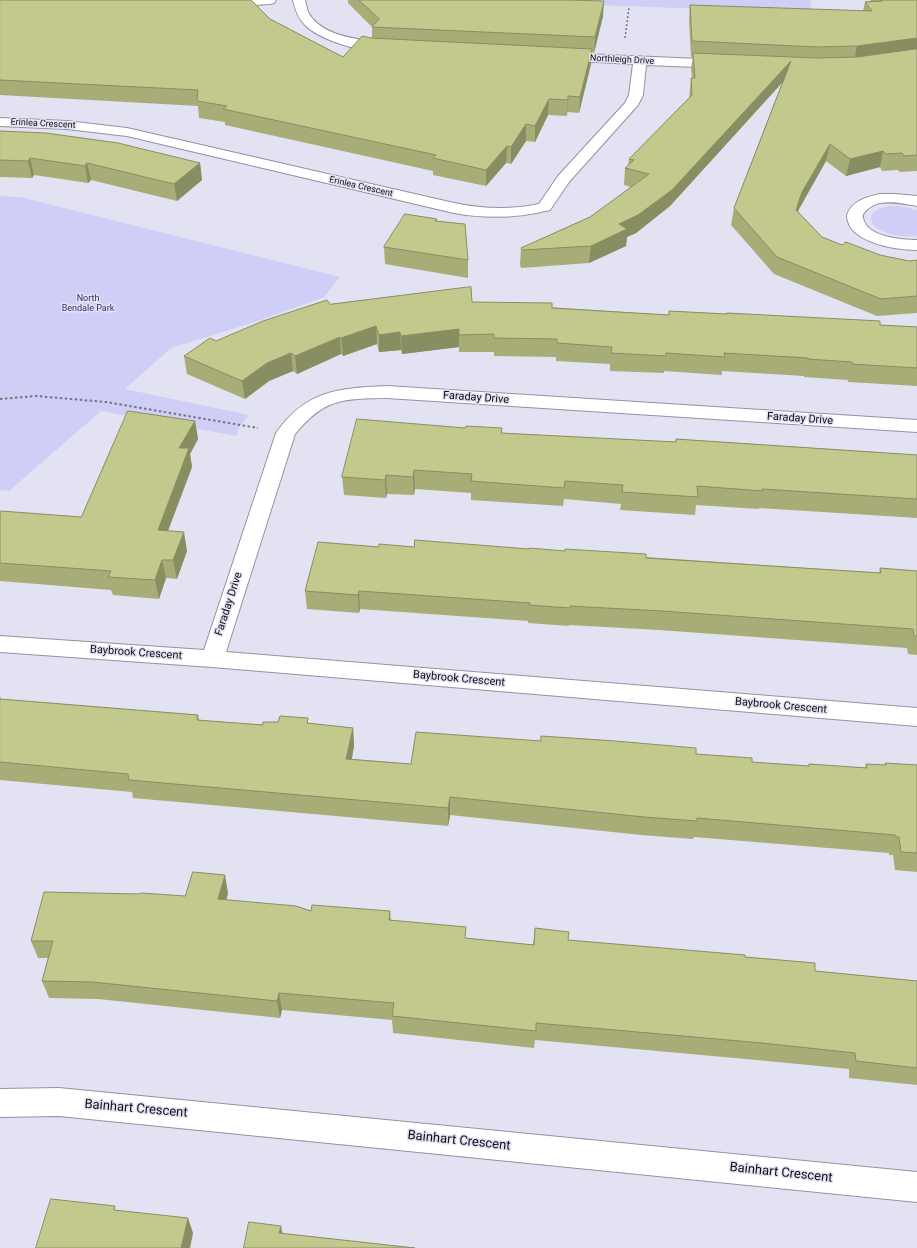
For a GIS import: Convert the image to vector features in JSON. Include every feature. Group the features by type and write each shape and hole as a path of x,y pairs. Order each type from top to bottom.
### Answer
{"street":[{"path":"210,4 270,0"},
{"path":"299,0 300,8 306,19 325,33 355,44 401,50"},
{"name":"Northleigh Drive","path":"551,57 735,65"},
{"name":"Erinlea Crescent","path":"0,122 67,125 127,132 454,208 490,214 509,214 545,207 563,178 630,105 636,95 640,61"},
{"path":"917,202 902,199 874,201 860,208 857,211 855,219 859,226 867,234 880,240 895,244 917,245"},
{"name":"Faraday Drive","path":"212,659 286,433 305,411 329,398 361,393 387,392 917,426"},
{"name":"Baybrook Crescent","path":"0,644 212,659 917,717"},
{"name":"Bainhart Crescent","path":"0,1103 59,1102 917,1187"}],"path":[{"path":"623,60 629,7"},
{"path":"0,399 36,396 106,402 286,433"}],"green space":[{"path":"460,0 810,0 812,13"},
{"name":"North Bendale Park","path":"0,196 20,197 340,277 324,297 255,322 171,348 125,389 249,415 240,426 236,436 101,411 9,491 0,490"},
{"path":"899,206 917,210 917,236 889,234 876,227 872,222 871,216 876,210 880,208"}],"building":[{"path":"0,0 251,0 270,19 343,57 362,36 371,38 592,49 580,97 568,96 568,100 549,99 535,126 526,124 511,147 507,146 486,170 433,158 436,155 223,109 227,106 197,101 198,90 0,80"},
{"path":"359,0 604,1 595,37 372,27 379,19"},
{"path":"881,0 917,0 917,38 857,46 817,47 692,41 690,5 872,11 865,2 882,1"},
{"path":"917,49 917,155 904,156 902,153 886,154 883,151 850,159 830,144 802,192 796,210 822,237 842,245 846,242 880,255 909,261 917,260 917,296 881,299 777,257 734,208 791,61 672,190 638,215 619,224 627,229 591,246 522,250 521,248 590,217 649,174 625,168 634,160 629,159 692,95 691,78 695,78 693,53 817,58 857,57"},
{"path":"0,131 46,133 118,143 200,163 174,184 87,163 85,166 30,158 28,161 0,160"},
{"path":"405,214 437,219 435,221 465,224 468,260 384,247"},
{"path":"471,287 472,302 552,303 552,308 669,315 669,311 880,321 880,325 917,327 917,368 852,364 852,362 808,358 724,353 725,357 666,353 666,356 611,353 612,347 557,343 557,339 494,338 494,334 459,335 459,329 401,336 400,332 379,335 376,326 341,338 340,337 295,356 291,353 267,363 242,381 184,356 210,338 216,341 263,321 327,300 330,304"},
{"path":"128,411 195,421 179,448 189,448 158,530 184,532 173,560 162,560 155,580 108,577 111,571 0,563 1,511 81,517"},
{"path":"357,419 465,428 466,426 502,428 501,433 676,442 676,439 917,455 917,499 697,486 698,497 622,492 623,485 565,481 564,488 471,481 472,474 414,470 413,477 386,475 385,480 342,477"},
{"path":"415,540 529,549 565,551 565,549 646,554 646,558 881,573 880,568 917,571 917,636 914,636 913,629 662,611 570,606 570,608 529,605 530,603 359,591 358,595 305,591 318,542 379,547 379,544 414,547"},
{"path":"0,699 198,715 197,720 263,725 263,722 278,722 280,716 308,718 307,723 353,728 346,759 411,764 416,732 541,741 541,736 696,748 696,754 752,758 752,762 809,766 809,764 867,768 866,764 886,765 885,763 917,765 917,853 901,852 899,837 896,837 895,835 697,818 697,821 644,817 450,797 448,808 129,780 128,774 0,762"},
{"path":"193,872 225,875 218,899 296,906 311,911 312,905 390,911 389,920 466,927 465,938 534,945 535,928 569,932 568,940 745,955 745,957 815,963 815,971 917,981 917,1068 856,1061 855,1053 762,1043 536,1023 536,1031 392,1016 394,1003 279,993 277,1001 92,982 42,981 53,941 31,941 44,892 141,893 185,896"},
{"path":"51,1199 115,1206 114,1210 188,1218 181,1248 36,1248"},
{"path":"249,1222 281,1226 279,1233 415,1248 244,1248"}]}
